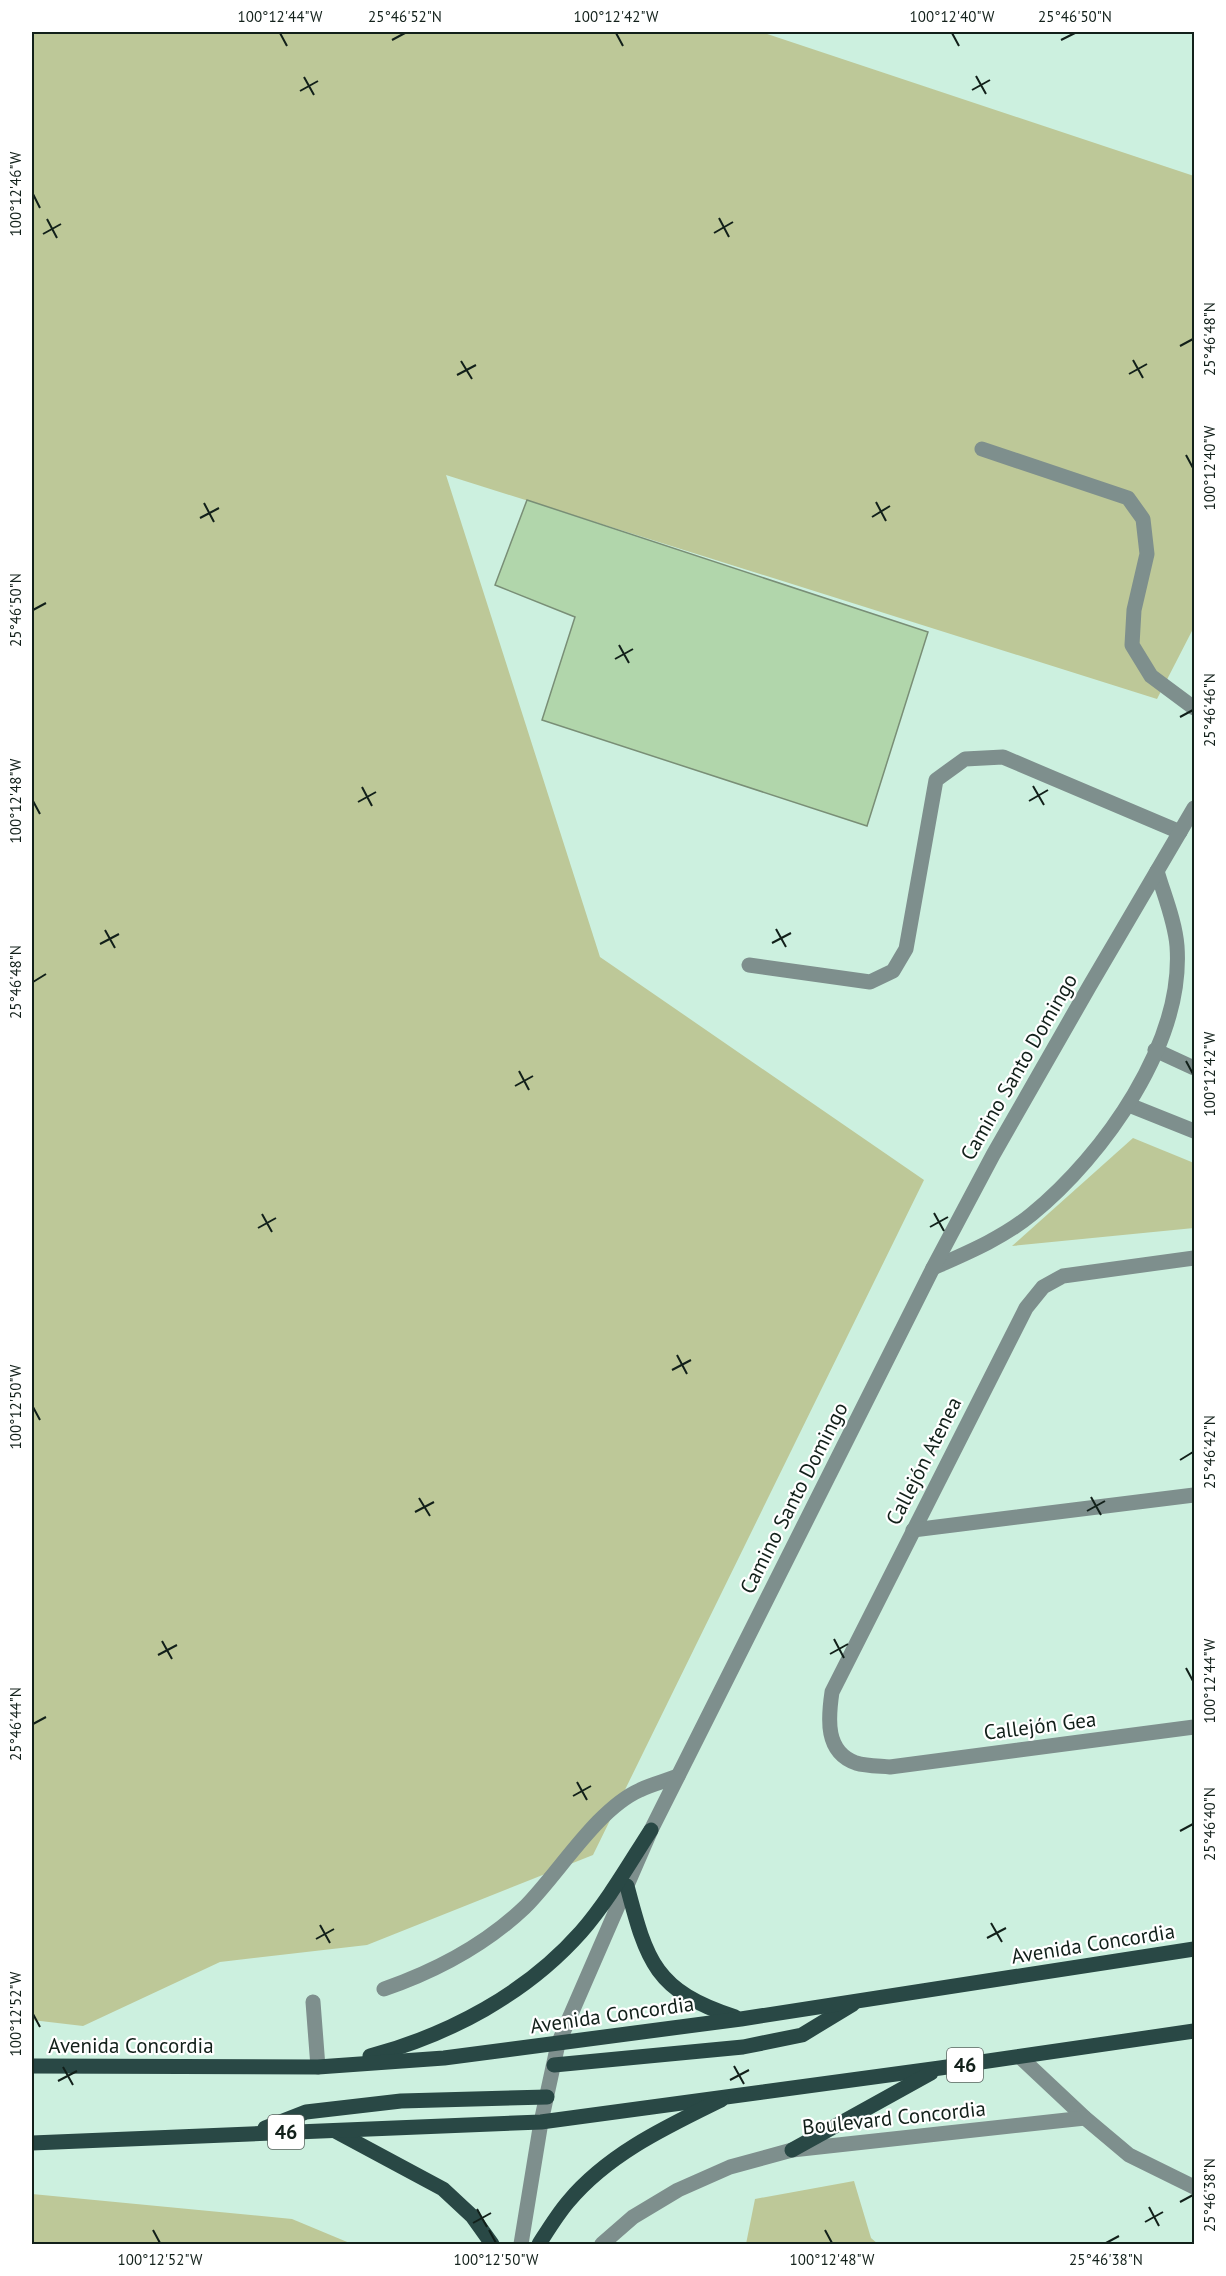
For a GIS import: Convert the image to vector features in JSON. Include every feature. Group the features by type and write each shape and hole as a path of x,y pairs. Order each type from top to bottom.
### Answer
{"main road":[{"path":"337,2065 394,2050 436,2034 508,1996 563,1952 583,1930 651,1830"},
{"path":"627,1886 644,1947 658,1972 701,2006 741,2019"},
{"name":"Avenida Concordia","path":"32,2066 318,2067 444,2058 741,2019 1194,1949"},
{"path":"554,2065 744,2047 802,2036 858,2001"},
{"name":"46","path":"32,2143 541,2122 1194,2031"},
{"path":"792,2150 872,2103 940,2068"},
{"path":"539,2244 568,2202 619,2157 655,2133 734,2094"},
{"path":"251,2134 306,2112 401,2101 547,2097"},
{"path":"332,2130 442,2189 472,2216 492,2244"}],"street":[{"path":"982,449 1128,498 1143,519 1148,554 1134,610 1132,645 1151,676 1194,708"},
{"path":"749,965 870,982 893,971 906,949 936,780 964,759 1003,757 1180,832"},
{"name":"Camino Santo Domingo","path":"521,2244 541,2122 558,2044 651,1830 933,1268 993,1155 1194,808"},
{"path":"933,1268 971,1252 1032,1214 1087,1160 1129,1105 1155,1050 1170,1010 1177,946 1156,871"},
{"path":"1155,1050 1194,1068"},
{"path":"1129,1105 1194,1131"},
{"name":"Callejón Atenea","path":"890,1767 856,1763 843,1755 832,1740 828,1721 832,1692 1015,1327 1043,1287 1063,1276 1194,1258"},
{"path":"913,1530 1194,1495"},
{"name":"Callejón Gea","path":"890,1767 1194,1727"},
{"path":"384,1989 426,1975 469,1950 524,1908 566,1863 588,1833 622,1801 638,1790 678,1776"},
{"path":"313,2002 318,2067"},
{"path":"1020,2057 1085,2118 1129,2155 1194,2187"},
{"name":"Boulevard Concordia","path":"602,2244 633,2217 678,2190 730,2167 792,2150 1085,2118"}],"green space":[{"path":"32,32 761,32 1194,176 1194,627 1157,699 446,475 600,957 924,1180 593,1855 367,1945 220,1962 83,2026 32,2020"},
{"path":"1133,1138 1194,1163 1194,1228 1012,1246"},
{"path":"854,2181 871,2238 878,2244 746,2244 755,2199"},
{"path":"32,2194 292,2219 352,2244 32,2244"}],"building":[{"path":"527,500 928,632 867,826 542,720 575,617 495,585"}]}
